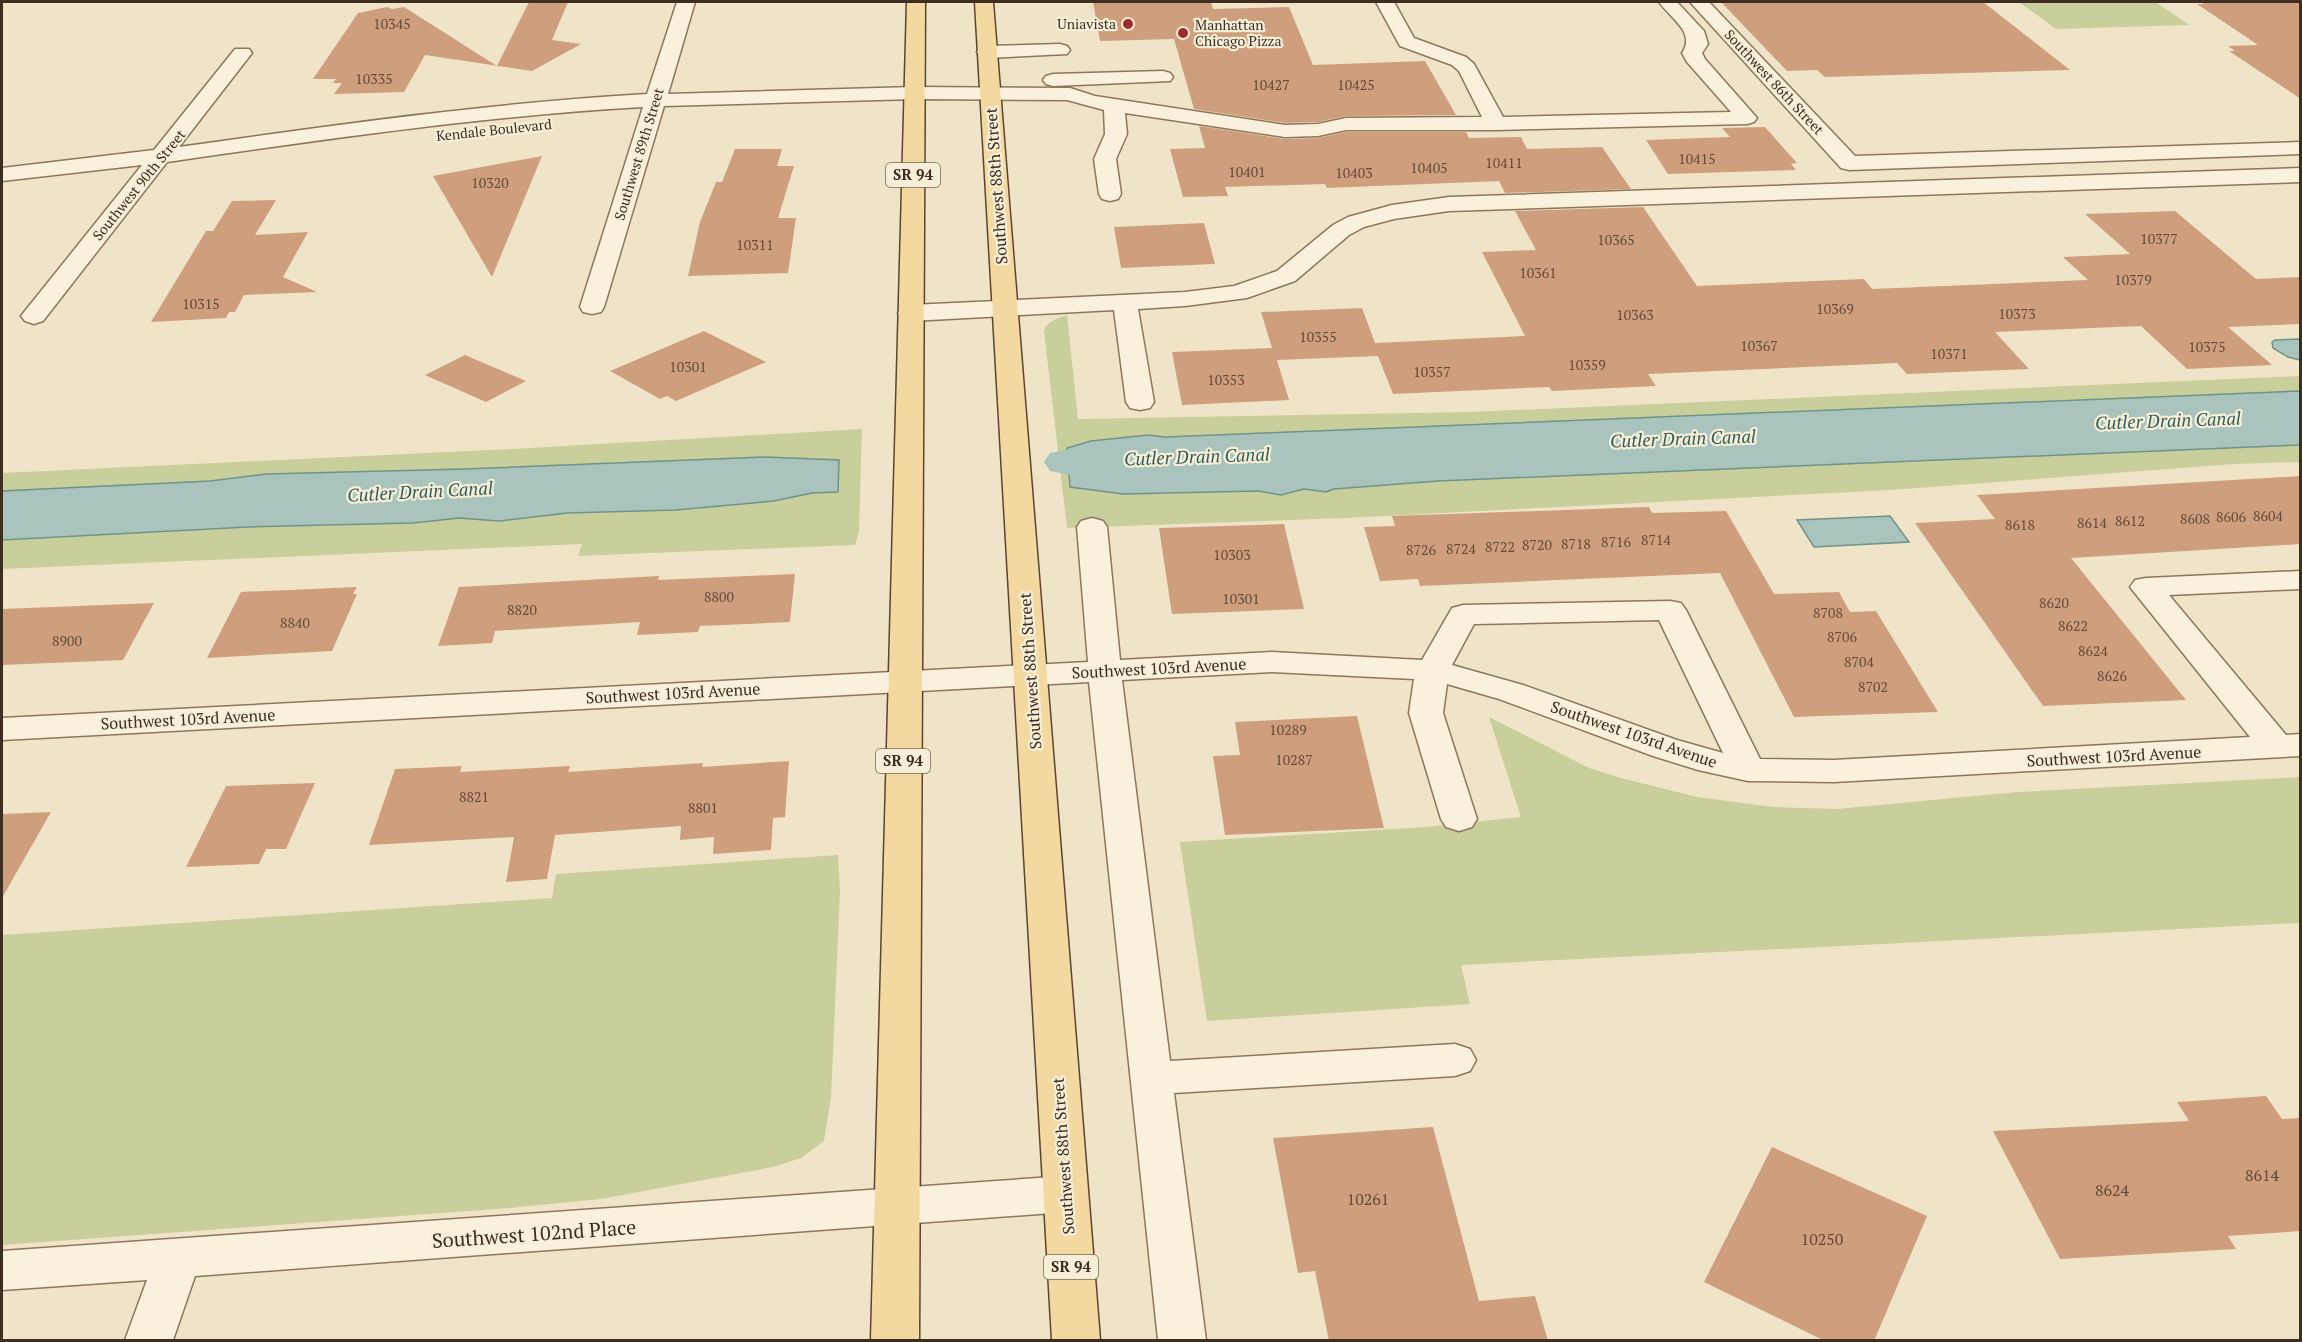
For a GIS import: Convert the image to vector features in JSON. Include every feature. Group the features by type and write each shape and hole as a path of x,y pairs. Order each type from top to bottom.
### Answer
{"main road":[{"name":"SR 94","path":"895,1341 916,2"},
{"name":"Southwest 88th Street","path":"984,2 1076,1341"}],"street":[{"name":"Southwest 89th Street","path":"592,307 686,2"},
{"path":"1385,2 1407,42 1459,61 1467,68 1496,124"},
{"path":"1086,79 1090,102 1230,121 1285,131 1318,130 1346,124 1496,124 1747,118 1697,62 1692,53 1698,44 1697,35 1668,2"},
{"name":"Southwest 86th Street","path":"1699,2 1849,163 2301,148"},
{"path":"987,52 1060,50"},
{"name":"Southwest 90th Street","path":"34,316 242,53"},
{"path":"1053,80 1162,77"},
{"name":"Kendale Boulevard","path":"2,174 162,156 463,114 546,106 654,110 990,103 1066,109 1090,102"},
{"path":"1110,194 1105,159 1116,134 1114,105"},
{"name":"Kendale Boulevard","path":"88,185 376,143 654,110"},
{"path":"911,313 1217,297 1257,288 1286,276 1341,230 1356,222 1392,212 1439,205 2301,176"},
{"path":"1125,303 1140,402"},
{"path":"1092,527 1105,670 1182,1341"},
{"path":"2289,746 2146,587 2301,580"},
{"path":"1460,819 1426,713 1432,671 1463,615 1670,610 1748,770"},
{"name":"Southwest 103rd Avenue","path":"2,729 1272,662 1335,663 1432,671 1511,692 1665,748 1710,762 1748,770 1846,770 2289,746"},
{"path":"1152,1078 1455,1060"},
{"name":"Southwest 102nd Place","path":"2,1271 898,1208 1066,1194"},
{"path":"149,1341 178,1259"}],"green space":[{"path":"2019,2 2155,2 2190,25 2056,29"},
{"path":"1067,315 1078,419 1470,412 2300,376 2300,391 1165,437 1136,436 1067,461 1074,461 1076,472 1071,487 1123,494 1258,491 1276,493 1306,489 1327,491 1438,481 2300,445 2300,462 2235,464 1891,490 1346,518 1067,528 1044,331 1050,322"},
{"path":"862,429 859,532 855,545 578,556 582,544 2,569 2,540 248,527 413,523 459,518 499,521 567,513 676,510 774,501 812,493 838,492 839,460 766,457 266,474 210,481 2,491 2,473 512,449"},
{"path":"1489,717 1589,768 1697,797 1773,807 1837,809 2018,792 2300,777 2300,923 1461,965 1470,1004 1207,1021 1180,842 1425,827 1521,817"},
{"path":"838,855 840,891 831,1098 824,1141 801,1158 773,1167 601,1199 510,1208 2,1245 2,935 552,898 556,874"}],"water":[{"path":"2300,339 2300,360 2288,357 2273,348 2272,342 2275,340"},
{"path":"2300,391 2300,445 1438,481 1334,489 1326,492 1304,489 1281,495 1258,491 1123,494 1070,487 1069,473 1076,472 1074,461 1067,461 1067,448 1091,441 1148,435 1165,437"},
{"path":"766,457 839,460 838,492 812,493 774,501 676,510 567,513 499,521 459,518 413,523 248,527 2,540 2,491 210,481 266,474"},
{"path":"1890,516 1909,542 1814,547 1797,520"}],"building":[{"path":"529,2 568,2 552,40 581,44 532,71 497,66"},
{"path":"1093,2 1211,2 1213,9 1289,7 1313,65 1425,61 1456,115 1346,116 1318,122 1285,123 1194,109 1174,39 1100,41"},
{"path":"1721,2 1983,2 2070,70 1825,77 1817,70 1787,71"},
{"path":"2200,2 2301,2 2301,99 2229,51 2235,51 2228,46 2258,45 2197,4 2204,4"},
{"path":"387,7 392,9 404,7 497,66 425,55 404,92 334,94 342,83 333,83 336,79 313,79 358,13"},
{"path":"1199,126 1285,139 1318,138 1346,132 1466,132 1469,138 1521,137 1527,149 1602,147 1631,189 1505,193 1499,181 1327,188 1325,184 1225,187 1228,196 1183,197 1170,149 1205,148"},
{"path":"1765,127 1797,163 1791,164 1796,170 1668,174 1646,140 1730,137 1722,128"},
{"path":"735,149 782,149 777,166 794,166 778,218 796,218 788,273 688,276 700,222 716,182 722,182"},
{"path":"542,156 492,277 433,176"},
{"path":"276,200 255,235 308,232 283,277 317,292 244,295 235,312 229,312 226,318 151,322 206,231 213,231 232,201"},
{"path":"1643,207 1697,286 1864,279 1872,289 2088,280 2063,257 2130,254 2085,214 2175,211 2256,279 2301,277 2301,324 2228,327 2272,365 2187,369 2141,326 1995,332 2029,369 1907,374 1897,363 1648,374 1656,386 1552,391 1549,387 1393,394 1378,356 1277,360 1289,400 1182,405 1172,352 1272,348 1261,312 1362,308 1375,343 1525,336 1482,252 1536,250 1515,211"},
{"path":"1204,223 1215,264 1121,268 1114,227"},
{"path":"704,331 766,362 676,401 667,396 660,399 610,371"},
{"path":"465,355 526,381 486,402 425,375"},
{"path":"2301,476 2301,544 2071,558 2186,700 2043,706 1915,523 1995,519 1977,495"},
{"path":"1649,507 1652,513 1726,511 1774,594 1839,592 1850,612 1876,611 1938,712 1794,717 1720,573 1420,586 1418,579 1380,581 1364,527 1395,526 1392,516"},
{"path":"1284,524 1304,609 1172,614 1159,528"},
{"path":"795,574 790,622 700,626 698,632 637,635 640,622 495,631 492,643 438,646 459,587 659,576 658,580"},
{"path":"357,587 353,594 357,594 332,651 207,658 241,592"},
{"path":"154,603 123,660 2,665 2,609"},
{"path":"1357,716 1384,828 1225,835 1213,756 1240,755 1235,722"},
{"path":"789,761 785,817 773,818 771,850 713,854 714,837 680,840 681,826 555,835 547,879 506,882 514,837 369,845 395,769 462,766 460,772 570,766 568,772 703,763 702,767"},
{"path":"315,783 286,849 266,849 259,864 186,867 226,786"},
{"path":"51,812 2,898 2,814"},
{"path":"2266,1096 2282,1119 2301,1118 2301,1231 2228,1236 2236,1249 2060,1259 1993,1131 2189,1121 2177,1102"},
{"path":"1433,1127 1479,1301 1535,1296 1548,1341 1329,1341 1315,1271 1298,1273 1273,1138"},
{"path":"1772,1147 1927,1216 1874,1341 1825,1341 1704,1282"}],"waterway":[{"name":"Cutler Drain Canal","path":"1065,462 1139,460"}],"place":[{"name":"Uniavista","path":"1128,24"},
{"name":"Manhattan Chicago Pizza","path":"1183,33"}]}
